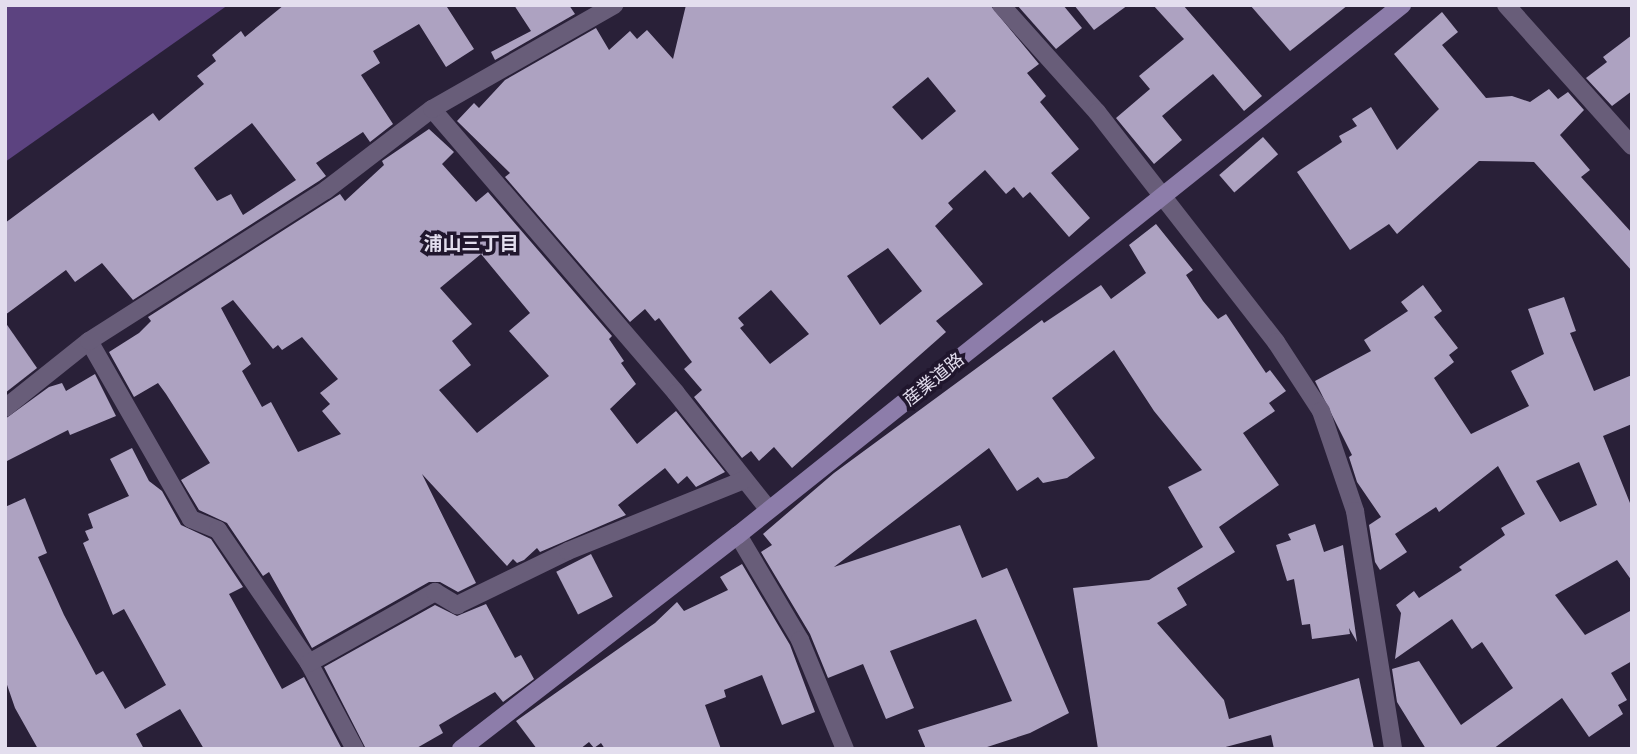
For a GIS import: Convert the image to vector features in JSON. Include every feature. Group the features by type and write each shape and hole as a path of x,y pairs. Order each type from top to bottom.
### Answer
{"street":[{"path":"5,408 89,341 166,296 327,190 432,109 614,5"},
{"path":"1001,5 1097,112 1160,198 1276,342 1321,411 1354,511 1393,749"},
{"name":"産業道路","path":"461,749 738,535 1402,5"},
{"path":"1506,5 1632,146"},
{"path":"432,109 676,393 769,510"},
{"path":"89,341 191,519 218,530 309,663 355,749"},
{"path":"309,663 435,592 457,605 568,551 744,480"},
{"path":"738,535 800,640 845,749"}],"shaded area":[{"path":"5,5 228,5 5,162"}],"building":[{"path":"284,5 451,5 447,7 474,49 446,67 419,24 373,51 380,63 361,75 393,124 370,142 363,132 316,163 326,176 133,300 102,263 75,282 66,270 5,315 5,223 153,113 159,121 204,84 197,76 216,61 212,55 241,31 245,37","holes":["252,123 296,180 243,215 231,194 217,201 194,168"]},
{"path":"514,5 569,5 575,14 495,60 491,52 531,31"},
{"path":"686,5 990,5 1039,64 1027,73 1046,96 1040,102 1079,149 1051,173 1090,218 1069,237 1030,192 1023,198 1014,187 1006,194 985,170 948,203 953,209 935,226 983,284 936,321 946,332 792,468 774,447 759,461 751,451 742,458 694,397 702,390 684,369 692,362 659,318 655,321 645,309 630,322 505,177 510,173 457,121 474,103 479,108 505,80 596,28 609,50 630,31 637,39 647,30 673,59","holes":["928,77 956,111 922,140 892,107","888,248 922,291 880,325 847,276","771,290 809,334 770,364 740,328 744,325 738,318"]},
{"path":"1017,5 1063,5 1082,28 1056,49"},
{"path":"1074,5 1128,5 1094,30"},
{"path":"1153,5 1183,5 1262,96 1244,111 1213,74 1162,116 1182,140 1154,164 1116,118 1150,89 1139,76 1184,39"},
{"path":"1250,5 1348,5 1290,51"},
{"path":"1442,12 1458,32 1442,45 1486,98 1512,96 1530,102 1549,89 1558,99 1568,92 1584,110 1560,135 1590,170 1581,177 1632,233 1632,271 1534,162 1479,161 1397,234 1389,224 1350,250 1297,172 1342,142 1339,136 1357,126 1352,119 1371,107 1397,150 1439,109 1394,54"},
{"path":"1632,35 1632,91 1612,106 1586,78 1607,62 1603,57"},
{"path":"429,129 454,152 442,164 476,202 488,192 612,336 609,339 624,361 621,363 636,384 610,409 637,444 676,411 725,472 696,487 687,476 678,484 665,468 618,505 626,515 540,552 537,548 524,560 517,563 513,559 507,566 422,474 476,583 458,592 440,582 429,582 312,648 269,572 263,576 227,523 199,510 181,480 210,463 166,394 158,383 134,397 109,352 139,333 151,321 148,317 340,194 345,201 384,165 382,161","holes":["481,254 530,313 509,331 549,376 477,433 439,390 471,365 452,341 472,324 440,288","233,300 273,349 278,345 282,350 302,337 338,379 320,393 330,404 322,411 341,434 298,452 271,402 262,407 242,371 251,364 221,308"]},
{"path":"1263,137 1278,154 1234,192 1219,175"},
{"path":"1156,224 1193,270 1186,275 1203,301 1218,319 1226,314 1266,373 1270,370 1286,391 1269,403 1275,411 1243,433 1279,485 1219,527 1235,552 1177,588 1187,605 1157,623 1224,700 1229,719 1359,678 1374,749 1274,749 1271,735 1218,749 1098,749 1073,588 1149,580 1203,547 1168,487 1202,470 1154,411 1114,350 1052,398 1095,458 1067,478 1043,483 1038,477 1017,491 989,448 834,567 960,525 982,578 1007,568 1069,713 1030,733 981,749 926,749 918,730 1012,701 976,619 890,651 914,708 886,719 863,664 828,678 810,634 761,552 772,545 763,534 834,473 1042,320 1044,323 1101,285 1111,299 1146,273 1129,245"},
{"path":"1423,285 1442,311 1434,317 1458,348 1449,355 1454,362 1434,378 1471,434 1529,406 1511,371 1544,354 1528,309 1564,297 1576,331 1570,333 1594,391 1632,375 1632,424 1603,436 1632,508 1632,581 1617,560 1555,595 1585,635 1632,610 1632,661 1611,673 1627,700 1618,705 1623,714 1589,737 1562,698 1493,749 1426,749 1397,702 1392,669 1419,661 1461,725 1513,688 1482,642 1472,649 1452,619 1395,659 1401,613 1396,605 1414,591 1419,598 1462,570 1459,567 1505,535 1501,528 1525,514 1498,466 1439,512 1436,507 1395,534 1407,552 1380,570 1375,562 1369,525 1381,517 1357,482 1349,457 1352,455 1315,381 1371,351 1364,340 1408,311 1401,302","holes":["1579,462 1597,505 1560,522 1536,481"]},
{"path":"5,322 37,368 5,393"},
{"path":"95,374 116,416 70,435 68,430 5,462 5,419 49,387 62,383 66,391"},
{"path":"132,448 149,481 162,491 181,525 211,539 243,587 229,594 282,689 304,677 342,749 204,749 180,709 136,734 144,749 38,749 15,708 5,679 5,507 25,498 47,553 38,557 64,615 96,675 103,671 125,709 166,685 124,609 113,615 83,543 89,540 85,531 93,528 88,514 129,496 110,459"},
{"path":"1315,524 1324,552 1343,545 1357,642 1349,628 1350,634 1312,639 1310,624 1302,625 1294,579 1287,581 1276,545 1291,540 1288,534"},
{"path":"591,554 613,597 578,614 556,572"},
{"path":"742,564 790,645 815,712 782,725 762,675 724,690 726,697 705,705 721,749 605,749 601,743 594,748 589,742 580,749 537,749 516,721 655,623 677,602 684,611 728,590 720,577"},
{"path":"486,604 515,658 521,655 534,679 503,702 495,692 439,725 443,733 415,749 366,749 324,667 435,605 457,616"}],"district":[{"name":"浦山三丁目","path":"471,243"}]}
